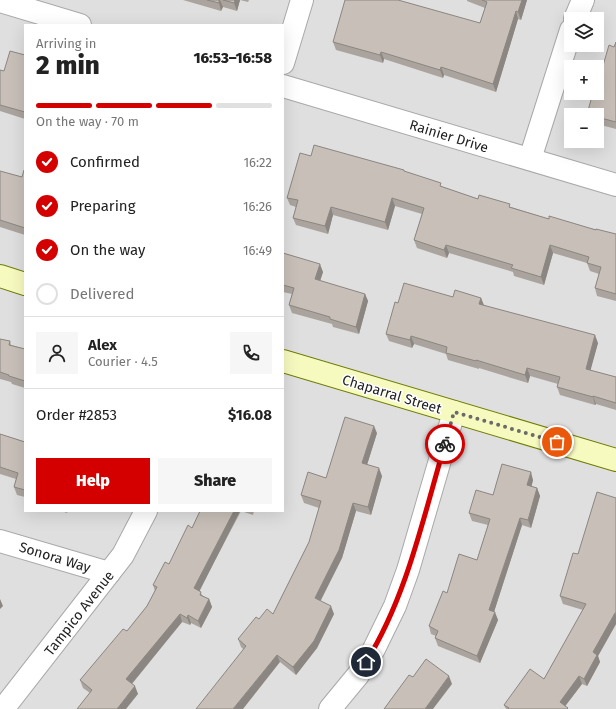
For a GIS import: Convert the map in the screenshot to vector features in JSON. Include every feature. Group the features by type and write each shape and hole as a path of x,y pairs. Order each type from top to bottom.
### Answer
{"street":[{"path":"284,60 302,0"},
{"path":"578,12 583,0"},
{"path":"4,1 77,24"},
{"path":"530,159 564,52"},
{"name":"Rainier Drive","path":"284,86 616,185"},
{"path":"0,276 24,284"},
{"name":"Chaparral Street","path":"284,361 616,460"},
{"path":"330,709 362,669 374,649 395,606 408,570 454,412"},
{"name":"Tampico Avenue","path":"3,709 109,573 129,545 146,512"},
{"name":"Sonora Way","path":"0,541 109,573"}],"shaded area":[{"path":"0,0 616,0 616,709 0,709"}],"building":[{"path":"207,0 219,0 219,3"},
{"path":"223,0 235,0 234,3"},
{"path":"345,0 398,0 480,23 487,2 482,0 522,0 518,12 516,11 493,84 441,67 440,70 381,52 380,55 333,42"},
{"path":"616,42 616,122 604,119 604,108 589,108 591,100 604,100 604,62 609,45 614,47"},
{"path":"10,51 24,55 24,112 0,105 0,70 4,71"},
{"path":"314,145 404,170 441,183 440,186 478,199 479,195 510,204 509,207 549,219 549,216 596,230 616,234 616,294 595,288 601,267 587,263 589,257 550,245 541,277 511,268 513,265 446,245 444,250 414,240 424,208 392,198 385,222 331,207 325,226 293,218 298,200 287,198 300,153 311,156"},
{"path":"24,170 24,228 0,220 0,171 22,177"},
{"path":"284,253 320,264 315,279 365,294 356,327 330,319 330,317 289,305 294,288 284,285"},
{"path":"404,283 453,297 455,290 481,298 479,304 595,335 586,369 616,377 616,403 557,387 560,377 527,368 525,375 476,360 446,353 447,347 411,336 410,340 386,334 395,302 398,303"},
{"path":"0,339 10,341 9,345 24,349 24,381 0,372"},
{"path":"345,417 374,426 362,463 379,468 368,507 353,503 339,550 315,598 331,606 314,641 293,667 277,655 233,709 196,709 246,646 238,639 256,617 259,619 267,609 273,614 309,542 321,501 301,495 308,472 326,478"},
{"path":"0,434 24,442 24,490 14,487 18,473 0,467"},
{"path":"502,464 531,472 527,485 537,488 528,520 520,518 489,610 495,612 477,656 435,638 438,631 429,626 443,591 447,593 459,554 477,560 490,519 469,513 476,490 493,495"},
{"path":"597,492 616,498 616,613 593,652 597,655 584,679 579,676 560,702 568,708 567,709 508,709 509,708 504,705 530,669 544,679 586,604 560,596 573,553 578,554"},
{"path":"200,512 233,512 194,588 201,592 200,595 209,599 198,621 188,615 187,618 180,614 126,679 135,686 117,709 77,709 92,690 80,680 123,629 127,631 147,606 157,587 153,585 165,562 169,564 188,525 192,528"},
{"path":"426,659 449,676 425,709 384,709 409,675 413,677"}],"way so far":[{"path":"445,444 454,412 557,442"}],"route":[{"path":"366,662 388,622 401,591 445,444"}]}
